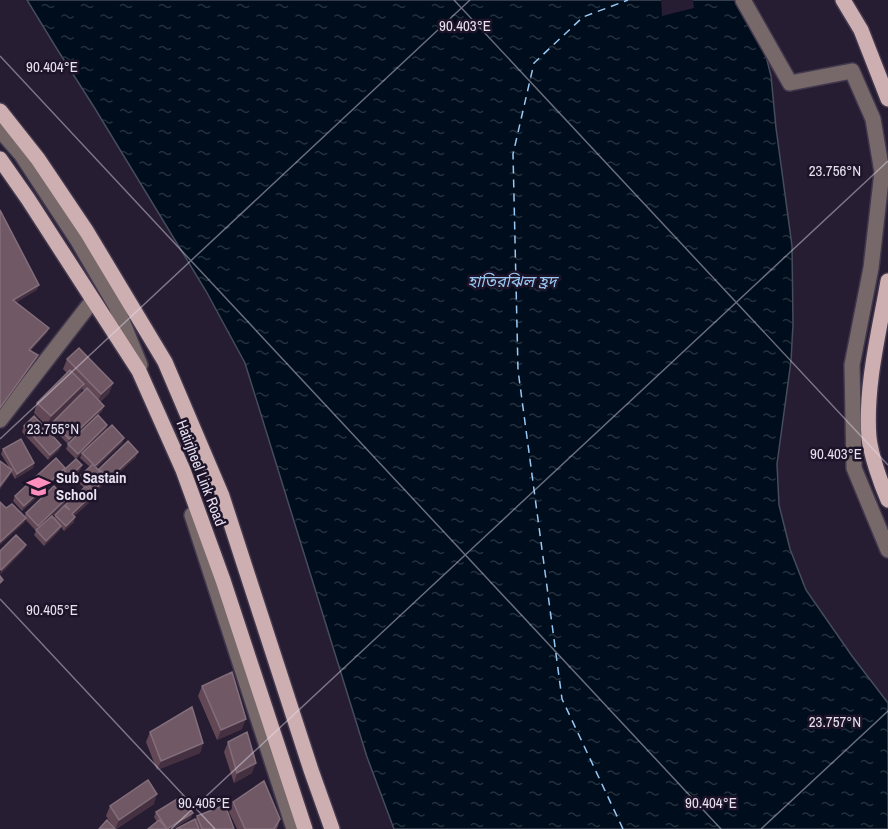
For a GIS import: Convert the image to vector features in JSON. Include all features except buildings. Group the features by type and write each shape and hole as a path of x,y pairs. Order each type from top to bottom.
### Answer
{"main road":[{"path":"843,0 861,30 888,99"},
{"path":"0,111 38,159 87,232 165,362 222,496 332,829"},
{"name":"Hatirjheel Link Road","path":"0,159 139,371 183,470 223,580 305,829"},
{"path":"888,282 872,366 869,400 869,440 888,500"}],"street":[{"path":"743,0 790,83 852,70 873,119 882,172 871,268 852,365 854,468 888,550"},
{"path":"0,130 21,154 78,241 116,306 165,427 294,829"},
{"path":"0,420 93,300"}],"water":[{"name":"হাতিরঝিল হ্রদ","path":"27,0 749,0 755,13 771,76 792,246 793,324 791,361 777,464 779,505 790,549 806,590 888,703 888,829 394,829 367,757 245,363 206,291"}],"pier":[{"path":"661,0 693,0 694,8 662,16"}],"ferry route":[{"path":"623,829 562,699 518,370 513,154 534,63 583,17 628,0"}],"place":[{"name":"Sub Sastain School","path":"38,487"}]}
